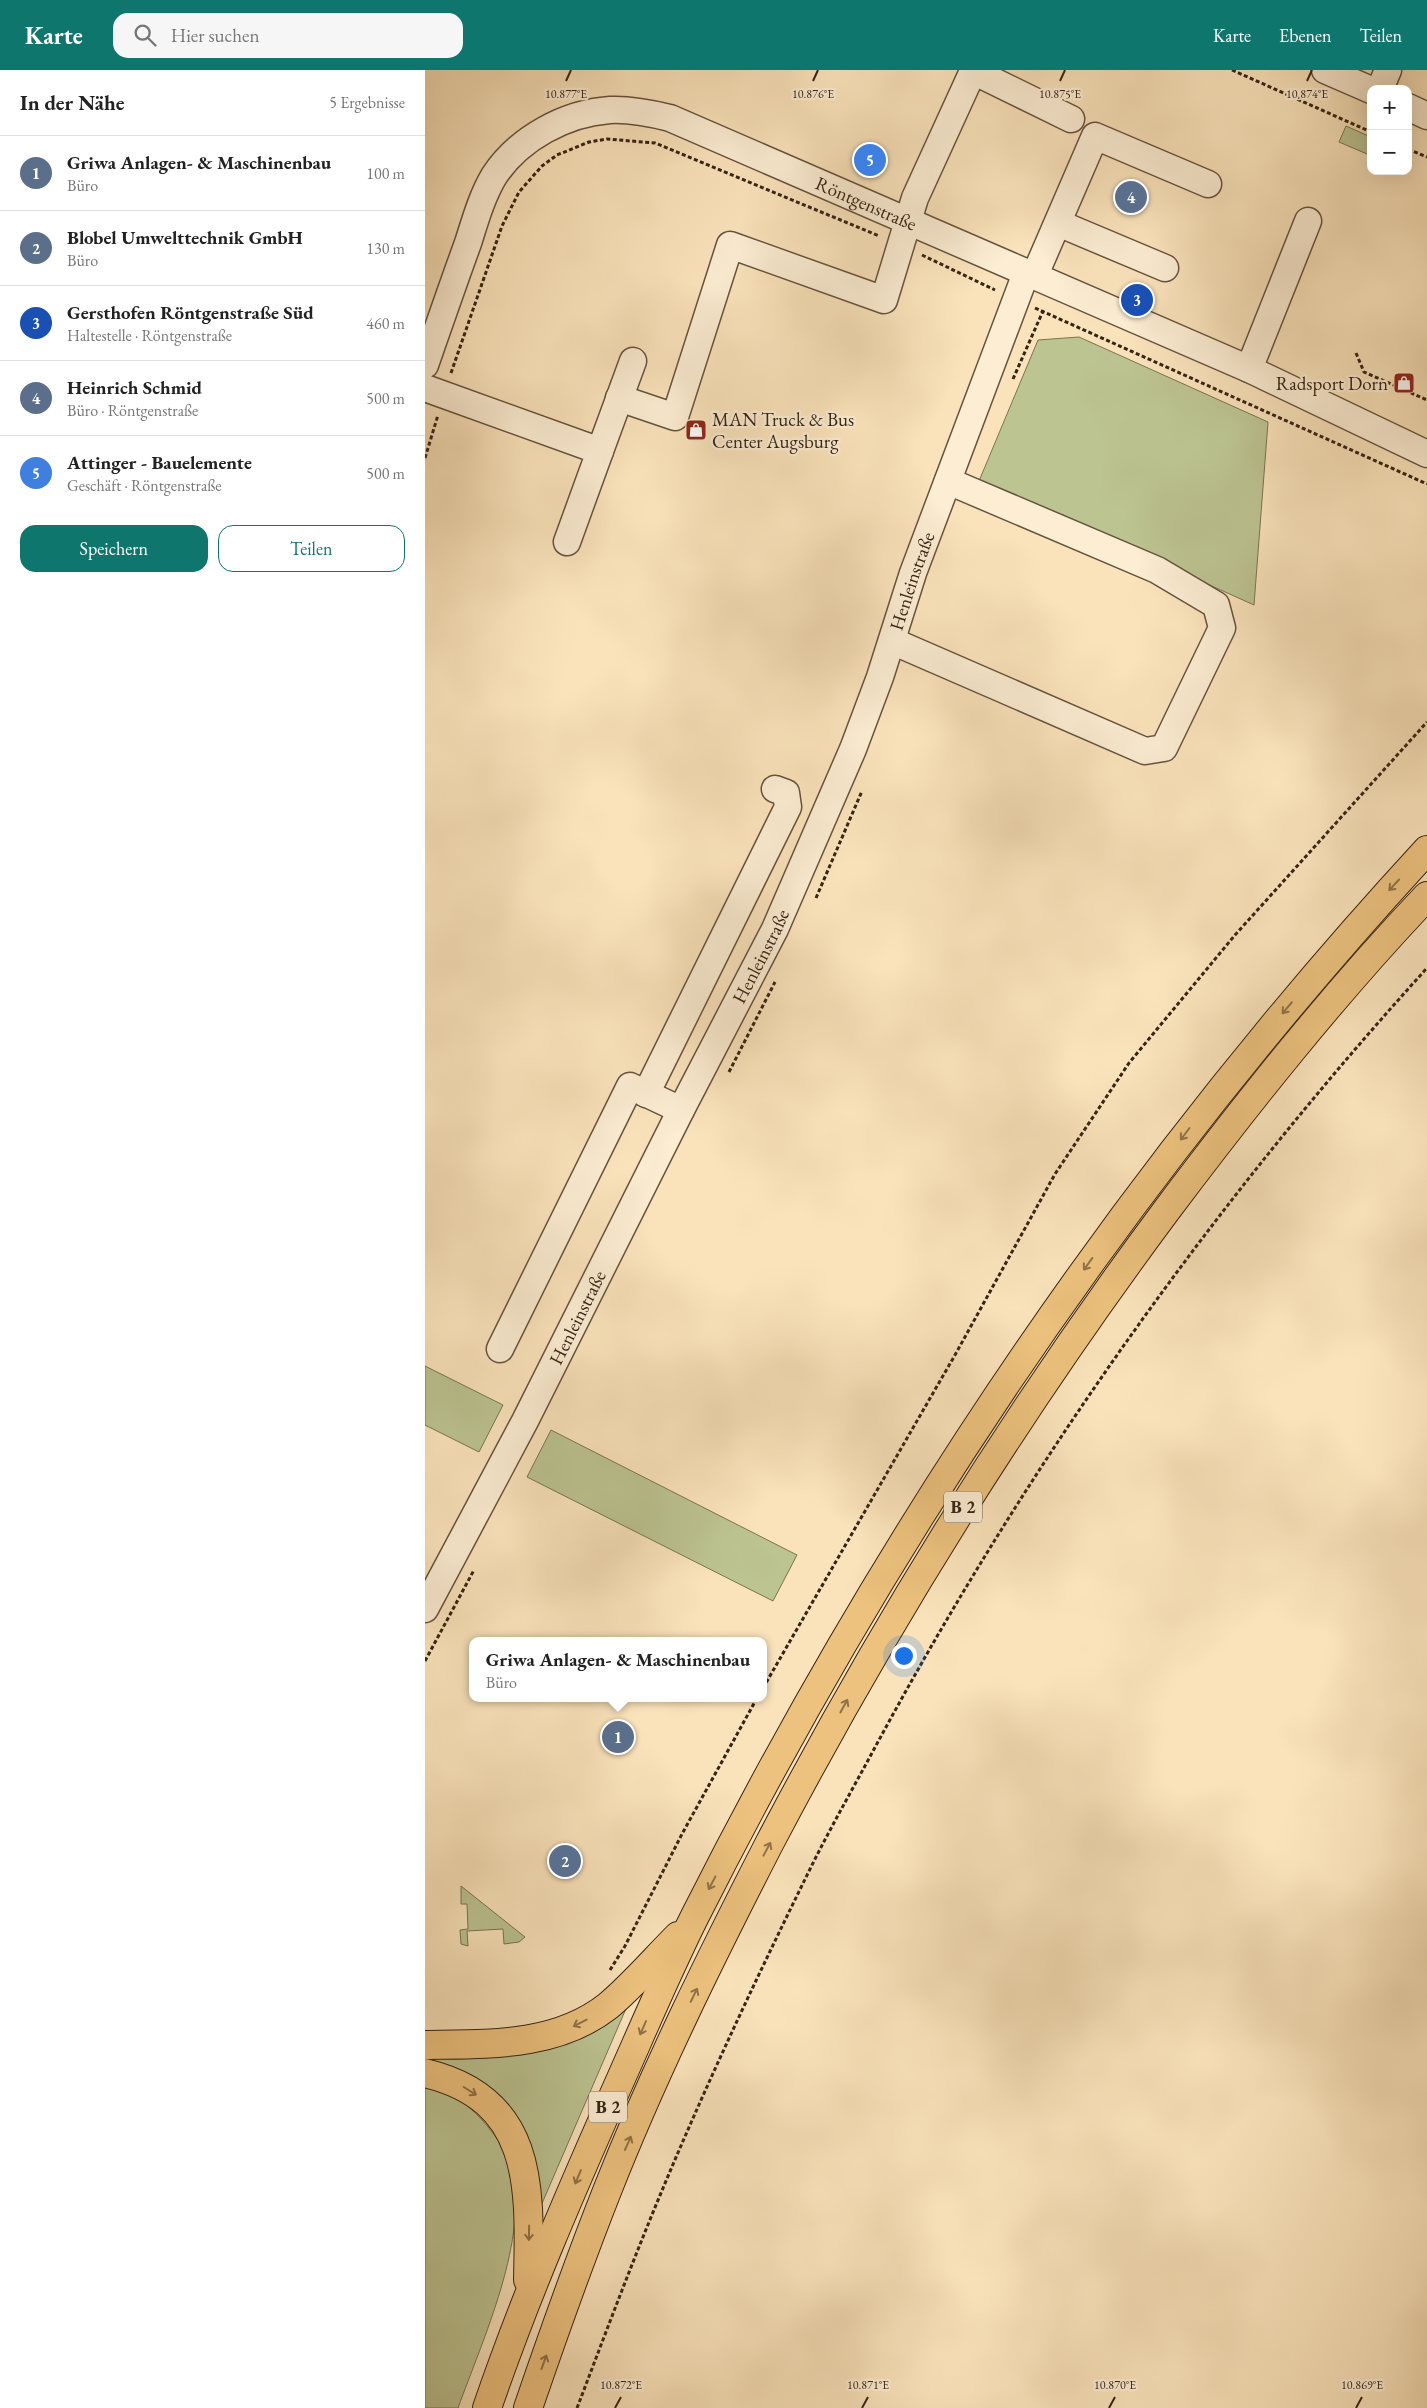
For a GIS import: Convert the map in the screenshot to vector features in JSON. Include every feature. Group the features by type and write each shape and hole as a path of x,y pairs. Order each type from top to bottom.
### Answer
{"highway":[{"name":"B 2","path":"487,2408 527,2295 588,2153 693,1920 775,1762 856,1620 918,1518 1022,1358 1126,1211 1191,1126 1290,1004 1427,850"},
{"name":"B 2","path":"528,2408 609,2188 678,2028 736,1908 803,1778 883,1635 949,1527 1034,1396 1122,1270 1216,1145 1313,1024 1427,896"},
{"name":"B 2","path":"425,2045 499,2044 531,2039 569,2028 607,2006 693,1920"},
{"name":"B 2","path":"425,2073 444,2077 472,2092 495,2110 510,2131 521,2154 529,2194 527,2295"}],"street":[{"path":"1325,70 1367,88"},
{"path":"1381,85 1388,70"},
{"path":"619,398 675,417 731,245 884,300 915,198 973,71 1071,119"},
{"path":"1412,109 1427,116"},
{"name":"Röntgenstraße","path":"425,365 481,204 494,176 507,160 537,134 583,114 611,110 642,112 670,118 909,220 1030,275 1249,369 1427,454"},
{"name":"Henleinstraße","path":"425,1609 525,1420 681,1110 775,929 853,749 892,641 913,573 1030,275 1058,223 1095,136 1208,184"},
{"path":"1249,369 1308,221"},
{"path":"1058,223 1165,268"},
{"path":"567,542 633,361"},
{"path":"425,388 600,451"},
{"path":"892,641 1145,751 1164,748 1222,628 1216,605 1157,570 948,481"},
{"path":"646,1094 788,807 786,793 775,788"},
{"path":"500,1349 630,1086 681,1110"}],"path":[{"path":"1232,70 1367,130"},
{"path":"1412,151 1427,157"},
{"path":"1356,353 1364,372 1427,400"},
{"path":"767,1681 955,1355 1055,1174 1129,1063 1235,935 1427,722"},
{"path":"577,2408 649,2222 713,2076 813,1862 900,1701 975,1571 1105,1369 1148,1309 1284,1134 1374,1026 1427,968"},
{"path":"606,1974 625,1946 682,1834 755,1702"}],"green space":[{"path":"1346,126 1367,135 1367,154 1339,142"},
{"path":"1079,337 1268,422 1254,605 979,481 1038,340"},
{"path":"425,1366 503,1405 479,1452 425,1425"},
{"path":"551,1430 797,1555 773,1601 527,1477"},
{"path":"461,1886 525,1937 519,1942 504,1944 503,1929 467,1931 468,1946 461,1944 460,1930 468,1929 467,1904 461,1904"},
{"path":"628,2004 540,2208 529,2153 425,2065 425,2054"},
{"path":"425,2087 444,2092 460,2101 488,2127 507,2155 511,2166 515,2194 515,2224 501,2288 458,2408 425,2408"}],"place":[{"name":"Attinger - Bauelemente","path":"870,160"},
{"name":"Heinrich Schmid","path":"1131,197"},
{"name":"Gersthofen Röntgenstraße Süd","path":"1137,300"},
{"name":"Radsport Dorn","path":"1404,383"},
{"name":"MAN Truck & Bus Center Augsburg","path":"696,430"},
{"name":"Griwa Anlagen- & Maschinenbau","path":"618,1737"},
{"name":"Blobel Umwelttechnik GmbH","path":"565,1861"}]}
